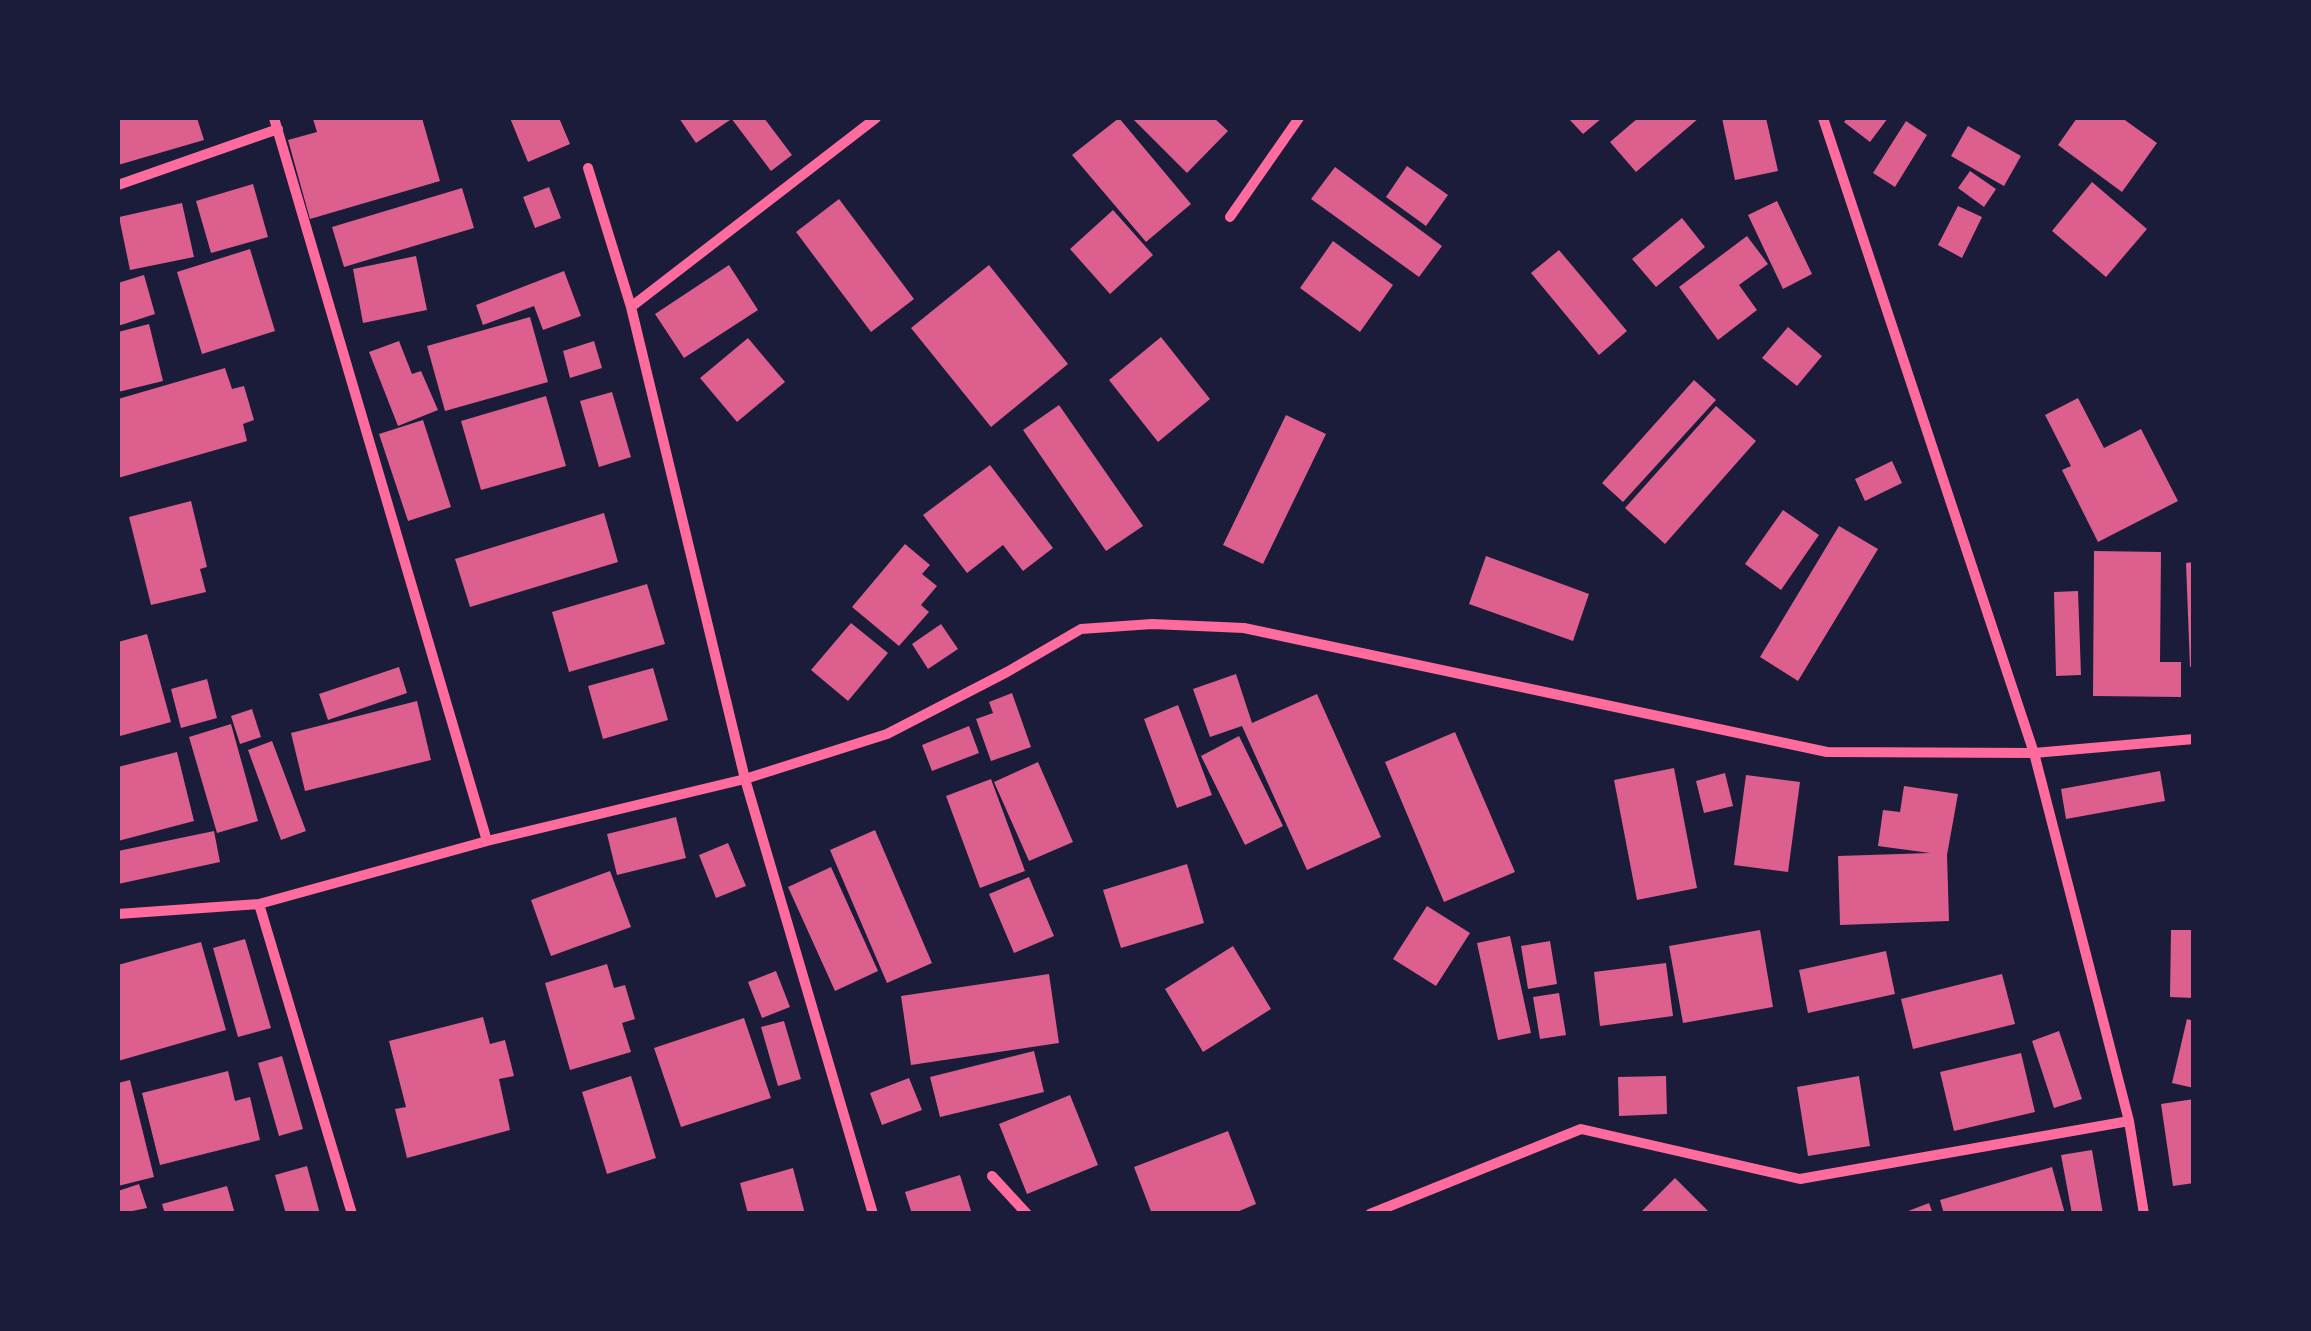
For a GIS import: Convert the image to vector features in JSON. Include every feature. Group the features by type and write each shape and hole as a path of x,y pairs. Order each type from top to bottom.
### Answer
{"street":[{"path":"631,308 876,118"},
{"path":"1230,217 1299,118"},
{"path":"1824,118 2034,753 2128,1121 2144,1214"},
{"path":"118,185 276,124 487,841"},
{"path":"588,168 631,308 745,779 873,1214"},
{"path":"118,914 260,904 487,841 745,779 887,734 1081,629 1152,624 1244,628 1828,752 2034,753 2194,738"},
{"path":"260,904 352,1214"},
{"path":"1370,1214 1581,1128 1800,1178 2128,1121"},
{"path":"992,1176 1027,1214"}],"building":[{"path":"118,118 197,118 204,140 118,165"},
{"path":"422,118 440,181 310,219 288,140 317,132 313,119"},
{"path":"510,118 559,118 570,144 528,162"},
{"path":"679,118 728,118 730,120 696,143"},
{"path":"731,118 764,118 792,155 771,171"},
{"path":"1119,118 1191,204 1146,242 1072,155"},
{"path":"1132,118 1214,118 1228,131 1187,173"},
{"path":"1568,118 1602,118 1583,134"},
{"path":"1638,118 1699,118 1636,172 1610,142"},
{"path":"1722,118 1766,118 1778,171 1735,180"},
{"path":"1847,118 1888,118 1870,142 1844,122"},
{"path":"2077,118 2122,118 2157,143 2122,192 2058,145"},
{"path":"1906,121 1927,135 1895,187 1873,173"},
{"path":"1968,126 2021,156 2004,186 1951,156"},
{"path":"1407,166 1448,195 1426,226 1386,197"},
{"path":"1335,167 1442,246 1419,277 1311,199"},
{"path":"1970,171 1996,189 1984,207 1958,188"},
{"path":"2092,182 2147,229 2106,277 2052,231"},
{"path":"253,184 268,237 211,253 196,201"},
{"path":"549,187 561,218 535,228 523,197"},
{"path":"462,188 474,228 344,267 332,227"},
{"path":"839,199 914,299 871,332 796,232"},
{"path":"1777,201 1812,274 1783,289 1748,215"},
{"path":"182,203 194,257 130,270 119,217"},
{"path":"1958,206 1982,217 1962,258 1938,245"},
{"path":"1113,210 1153,255 1110,294 1070,249"},
{"path":"1682,218 1705,247 1656,287 1632,259"},
{"path":"1747,236 1768,264 1739,285 1757,310 1718,340 1679,287"},
{"path":"1333,241 1393,285 1360,332 1300,288"},
{"path":"250,249 275,331 202,354 177,272"},
{"path":"1559,250 1627,331 1599,355 1531,273"},
{"path":"416,256 427,310 363,323 353,269"},
{"path":"729,265 758,310 684,358 655,314"},
{"path":"989,265 1068,364 991,427 911,328"},
{"path":"564,271 581,316 543,330 534,306 483,325 476,305"},
{"path":"144,275 155,314 118,326 118,283"},
{"path":"530,317 548,382 445,411 427,346"},
{"path":"149,324 163,381 118,392 118,332"},
{"path":"1788,327 1822,356 1797,386 1762,358"},
{"path":"1161,337 1210,399 1158,442 1109,380"},
{"path":"748,338 785,382 737,422 700,378"},
{"path":"399,341 412,374 421,371 438,410 398,426 369,352"},
{"path":"594,341 602,368 570,378 563,351"},
{"path":"225,368 232,389 244,386 254,420 243,424 247,441 118,478 118,399"},
{"path":"1694,380 1716,400 1623,502 1602,483"},
{"path":"612,392 631,457 599,467 580,401"},
{"path":"546,396 566,466 481,490 461,421"},
{"path":"2078,398 2104,448 2141,429 2178,501 2098,542 2062,470 2071,466 2045,415"},
{"path":"1059,405 1143,526 1106,551 1023,430"},
{"path":"1716,406 1756,441 1665,544 1625,508"},
{"path":"1286,415 1326,434 1263,564 1223,545"},
{"path":"423,420 451,507 408,521 379,434"},
{"path":"1892,461 1902,483 1865,501 1855,479"},
{"path":"990,465 1053,548 1023,571 1003,545 967,573 923,515"},
{"path":"191,501 207,567 200,569 206,592 151,605 129,517"},
{"path":"1783,510 1819,535 1781,590 1745,564"},
{"path":"604,513 618,562 470,607 455,559"},
{"path":"1839,526 1878,549 1798,681 1760,657"},
{"path":"905,544 930,565 922,574 937,586 921,605 929,612 899,646 852,607"},
{"path":"2094,551 2161,552 2160,662 2181,662 2181,697 2093,696"},
{"path":"1486,556 1589,594 1573,641 1469,604"},
{"path":"2194,562 2194,666 2190,667 2186,563"},
{"path":"647,584 665,644 569,672 552,612"},
{"path":"2078,591 2081,675 2056,676 2054,592"},
{"path":"851,623 888,653 848,701 811,670"},
{"path":"941,624 958,649 928,669 912,644"},
{"path":"147,634 171,722 120,736 118,642"},
{"path":"399,667 407,693 328,720 319,694"},
{"path":"653,668 668,720 603,739 588,686"},
{"path":"1236,674 1252,723 1317,694 1381,837 1307,870 1242,726 1210,737 1193,689"},
{"path":"207,679 217,718 181,728 171,689"},
{"path":"1012,693 1031,747 991,761 976,719 993,713 989,702"},
{"path":"417,701 431,760 305,791 291,733"},
{"path":"1178,705 1212,795 1177,808 1144,719"},
{"path":"252,709 261,737 240,744 231,716"},
{"path":"231,724 258,821 217,833 189,737"},
{"path":"969,726 979,753 932,771 922,745"},
{"path":"1455,732 1515,872 1444,902 1385,762"},
{"path":"1239,736 1283,826 1245,845 1201,756"},
{"path":"272,741 306,831 281,840 248,750"},
{"path":"177,752 194,821 118,841 118,767"},
{"path":"1038,762 1073,842 1029,861 994,782"},
{"path":"1674,768 1697,888 1637,900 1614,780"},
{"path":"2160,771 2165,801 2066,819 2061,789"},
{"path":"1725,773 1733,806 1704,813 1696,781"},
{"path":"1746,775 1800,782 1788,872 1734,865"},
{"path":"991,779 1025,871 980,888 946,796"},
{"path":"1904,786 1958,794 1947,855 1949,921 1840,925 1838,856 1930,853 1878,846 1883,810 1900,812"},
{"path":"676,817 686,858 617,875 607,834"},
{"path":"875,830 932,963 887,983 830,850"},
{"path":"214,831 220,862 118,884 118,851"},
{"path":"728,843 746,886 716,898 699,855"},
{"path":"1187,864 1204,923 1121,948 1103,890"},
{"path":"831,867 878,971 835,991 788,887"},
{"path":"610,871 631,927 551,956 531,900"},
{"path":"1029,877 1054,936 1014,953 989,894"},
{"path":"1427,906 1470,933 1436,986 1393,959"},
{"path":"1760,930 1773,1007 1683,1023 1669,946"},
{"path":"2171,930 2194,930 2194,998 2170,997"},
{"path":"1510,936 1531,1033 1498,1040 1477,943"},
{"path":"245,939 271,1028 238,1037 213,948"},
{"path":"1550,941 1557,984 1528,989 1521,946"},
{"path":"201,942 226,1030 118,1061 118,965"},
{"path":"1233,946 1271,1009 1203,1052 1165,989"},
{"path":"1886,951 1895,994 1808,1013 1799,970"},
{"path":"1666,963 1673,1016 1600,1026 1594,972"},
{"path":"607,964 614,988 625,985 635,1019 622,1023 631,1052 570,1070 545,983"},
{"path":"776,971 790,1007 762,1018 748,982"},
{"path":"1049,974 1059,1043 911,1065 901,996"},
{"path":"2002,974 2015,1024 1913,1049 1901,999"},
{"path":"1559,993 1566,1035 1540,1039 1533,997"},
{"path":"483,1017 490,1044 505,1040 514,1076 499,1079 510,1130 407,1158 395,1109 406,1107 389,1041"},
{"path":"744,1018 771,1098 681,1127 654,1048"},
{"path":"2187,1019 2194,1021 2194,1088 2172,1083"},
{"path":"784,1021 801,1079 778,1086 761,1027"},
{"path":"2059,1031 2082,1099 2054,1108 2032,1041"},
{"path":"1034,1051 1044,1092 940,1117 930,1077"},
{"path":"2021,1053 2035,1112 1954,1131 1940,1072"},
{"path":"282,1056 303,1129 279,1136 258,1063"},
{"path":"228,1071 235,1101 250,1097 260,1140 160,1165 142,1093"},
{"path":"631,1076 656,1158 607,1174 582,1092"},
{"path":"1666,1076 1667,1114 1619,1116 1618,1077"},
{"path":"1859,1076 1870,1146 1808,1156 1797,1087"},
{"path":"909,1078 922,1110 882,1125 870,1093"},
{"path":"130,1080 154,1177 118,1186 118,1083"},
{"path":"1070,1095 1098,1165 1027,1194 999,1124"},
{"path":"2194,1099 2194,1183 2173,1186 2161,1104"},
{"path":"1228,1131 1256,1204 1232,1214 1152,1214 1134,1167"},
{"path":"2092,1150 2103,1214 2072,1214 2061,1155"},
{"path":"307,1166 320,1214 286,1214 275,1175"},
{"path":"2052,1167 2065,1214 1944,1214 1940,1200"},
{"path":"793,1168 805,1214 748,1214 740,1183"},
{"path":"960,1175 972,1214 912,1214 905,1192"},
{"path":"1675,1178 1711,1214 1639,1214"},
{"path":"139,1184 147,1208 118,1214 118,1191"},
{"path":"227,1186 235,1214 165,1214 162,1204"},
{"path":"1929,1203 1933,1214 1903,1214 1903,1213"}]}
